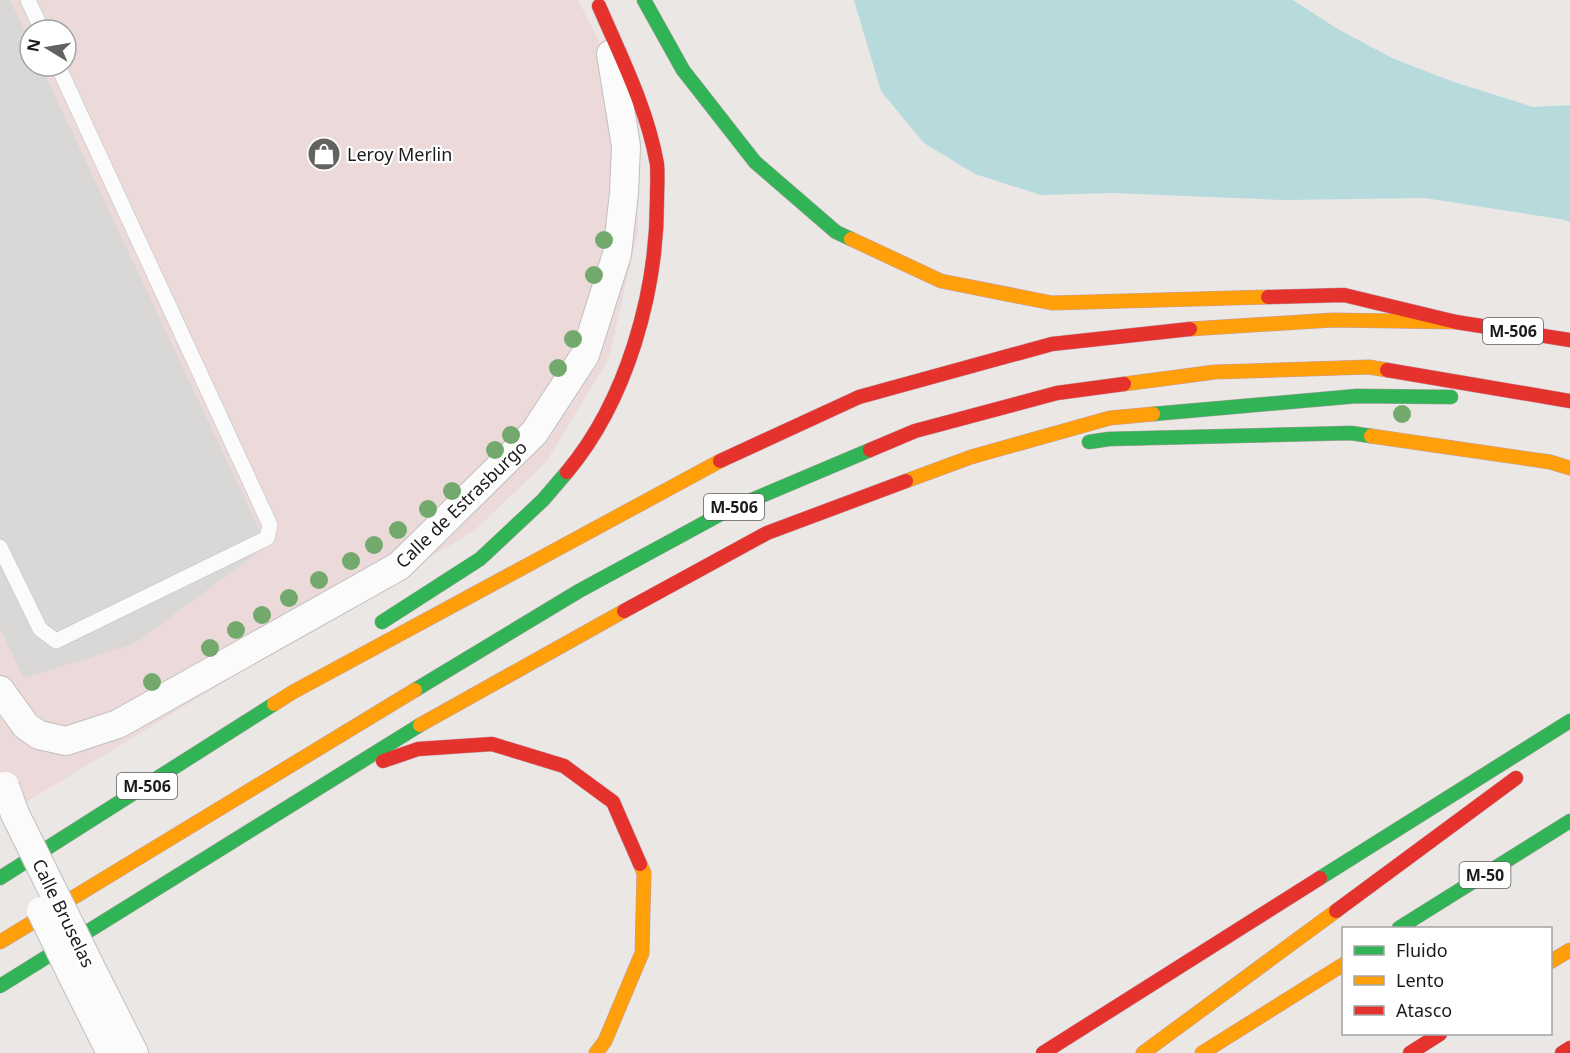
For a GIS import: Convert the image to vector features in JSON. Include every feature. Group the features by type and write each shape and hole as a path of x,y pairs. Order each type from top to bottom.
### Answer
{"highway":[{"path":"644,0 683,70 755,162 836,232 941,281 1052,303 1344,295 1456,322"},
{"path":"371,628 480,559 543,500 573,464 601,423 621,382 638,330 652,271 657,226 657,166 646,122 629,75 597,3"},
{"name":"M-506","path":"0,878 293,693 705,468 859,397 1052,344 1205,327 1334,320 1456,322 1570,340"},
{"name":"M-506","path":"0,942 579,591 728,510 915,431 1057,393 1215,372 1369,367 1567,400"},
{"path":"0,986 446,709 767,533 971,457 1110,418 1357,396 1567,400"},
{"path":"971,457 1109,440 1351,433 1550,462 1570,468"},
{"path":"293,693 343,648"},
{"path":"1043,1053 1570,721"},
{"path":"1546,753 1570,732"},
{"path":"336,778 418,749 492,744 564,765 613,802 644,873 642,953 605,1041 596,1053"},
{"path":"1143,1053 1530,767"},
{"name":"M-50","path":"1401,927 1570,821"},
{"path":"1552,962 1570,950"},
{"path":"1202,1053 1342,965"},
{"path":"1410,1053 1438,1035"},
{"path":"1562,1053 1570,1048"}],"street":[{"name":"Calle de Estrasburgo","path":"0,690 26,726 39,735 66,741 118,724 399,566 534,433 585,354 617,254 624,193 626,146 610,49 597,3"},
{"name":"Calle Bruselas","path":"2,779 80,969 111,1053"},
{"name":"Calle Bruselas","path":"0,828 80,969 134,1053"}],"lane":[{"path":"28,0 36,18"},
{"path":"0,547 40,629 56,641 267,538 270,525 64,78"}],"shaded area":[{"path":"0,0 578,0 598,39 637,152 638,231 609,358 546,462 475,530 0,818"},
{"path":"0,0 10,0 19,18 18,78 47,78 267,546 134,644 24,678 0,629"}],"water":[{"path":"854,0 1293,0 1336,28 1392,58 1451,81 1533,107 1570,105 1570,222 1425,198 1283,200 1113,193 1041,195 975,174 924,143 881,91"}],"traffic: fast":[{"path":"644,0 683,70 755,162 836,232 851,239"},
{"path":"1153,414 1357,396 1451,397"},
{"path":"1089,442 1109,439 1351,433 1371,436"},
{"path":"415,690 579,591 728,510 870,450"},
{"path":"382,622 480,559 543,500 567,472"},
{"path":"0,878 274,704"},
{"path":"1320,878 1570,721"},
{"path":"0,986 420,725"},
{"path":"1401,927 1570,821"}],"traffic: slow":[{"path":"851,239 941,281 1052,303 1268,297"},
{"path":"1190,329 1333,320 1456,322"},
{"path":"1124,384 1215,372 1369,367 1387,370"},
{"path":"906,481 971,457 1110,418 1153,414"},
{"path":"1371,436 1550,462 1570,468"},
{"path":"274,704 720,461"},
{"path":"420,725 624,611"},
{"path":"0,942 415,690"},
{"path":"596,1053 605,1041 642,953 644,873 640,864"},
{"path":"1143,1053 1336,911"},
{"path":"1552,961 1570,950"},
{"path":"1202,1053 1342,965"}],"traffic: jam":[{"path":"567,472 588,443 622,379 644,308 656,235 657,164 653,143 632,83 599,6"},
{"path":"1268,297 1344,295 1456,322 1570,340"},
{"path":"720,461 859,397 1052,344 1190,329"},
{"path":"1387,370 1570,401"},
{"path":"870,450 915,431 1057,393 1124,384"},
{"path":"624,611 767,533 906,481"},
{"path":"383,761 418,749 492,744 564,766 613,802 640,864"},
{"path":"1336,911 1516,778"},
{"path":"1043,1053 1320,878"},
{"path":"1410,1053 1438,1035"},
{"path":"1562,1053 1570,1048"}],"place":[{"name":"Leroy Merlin","path":"324,154"}]}
